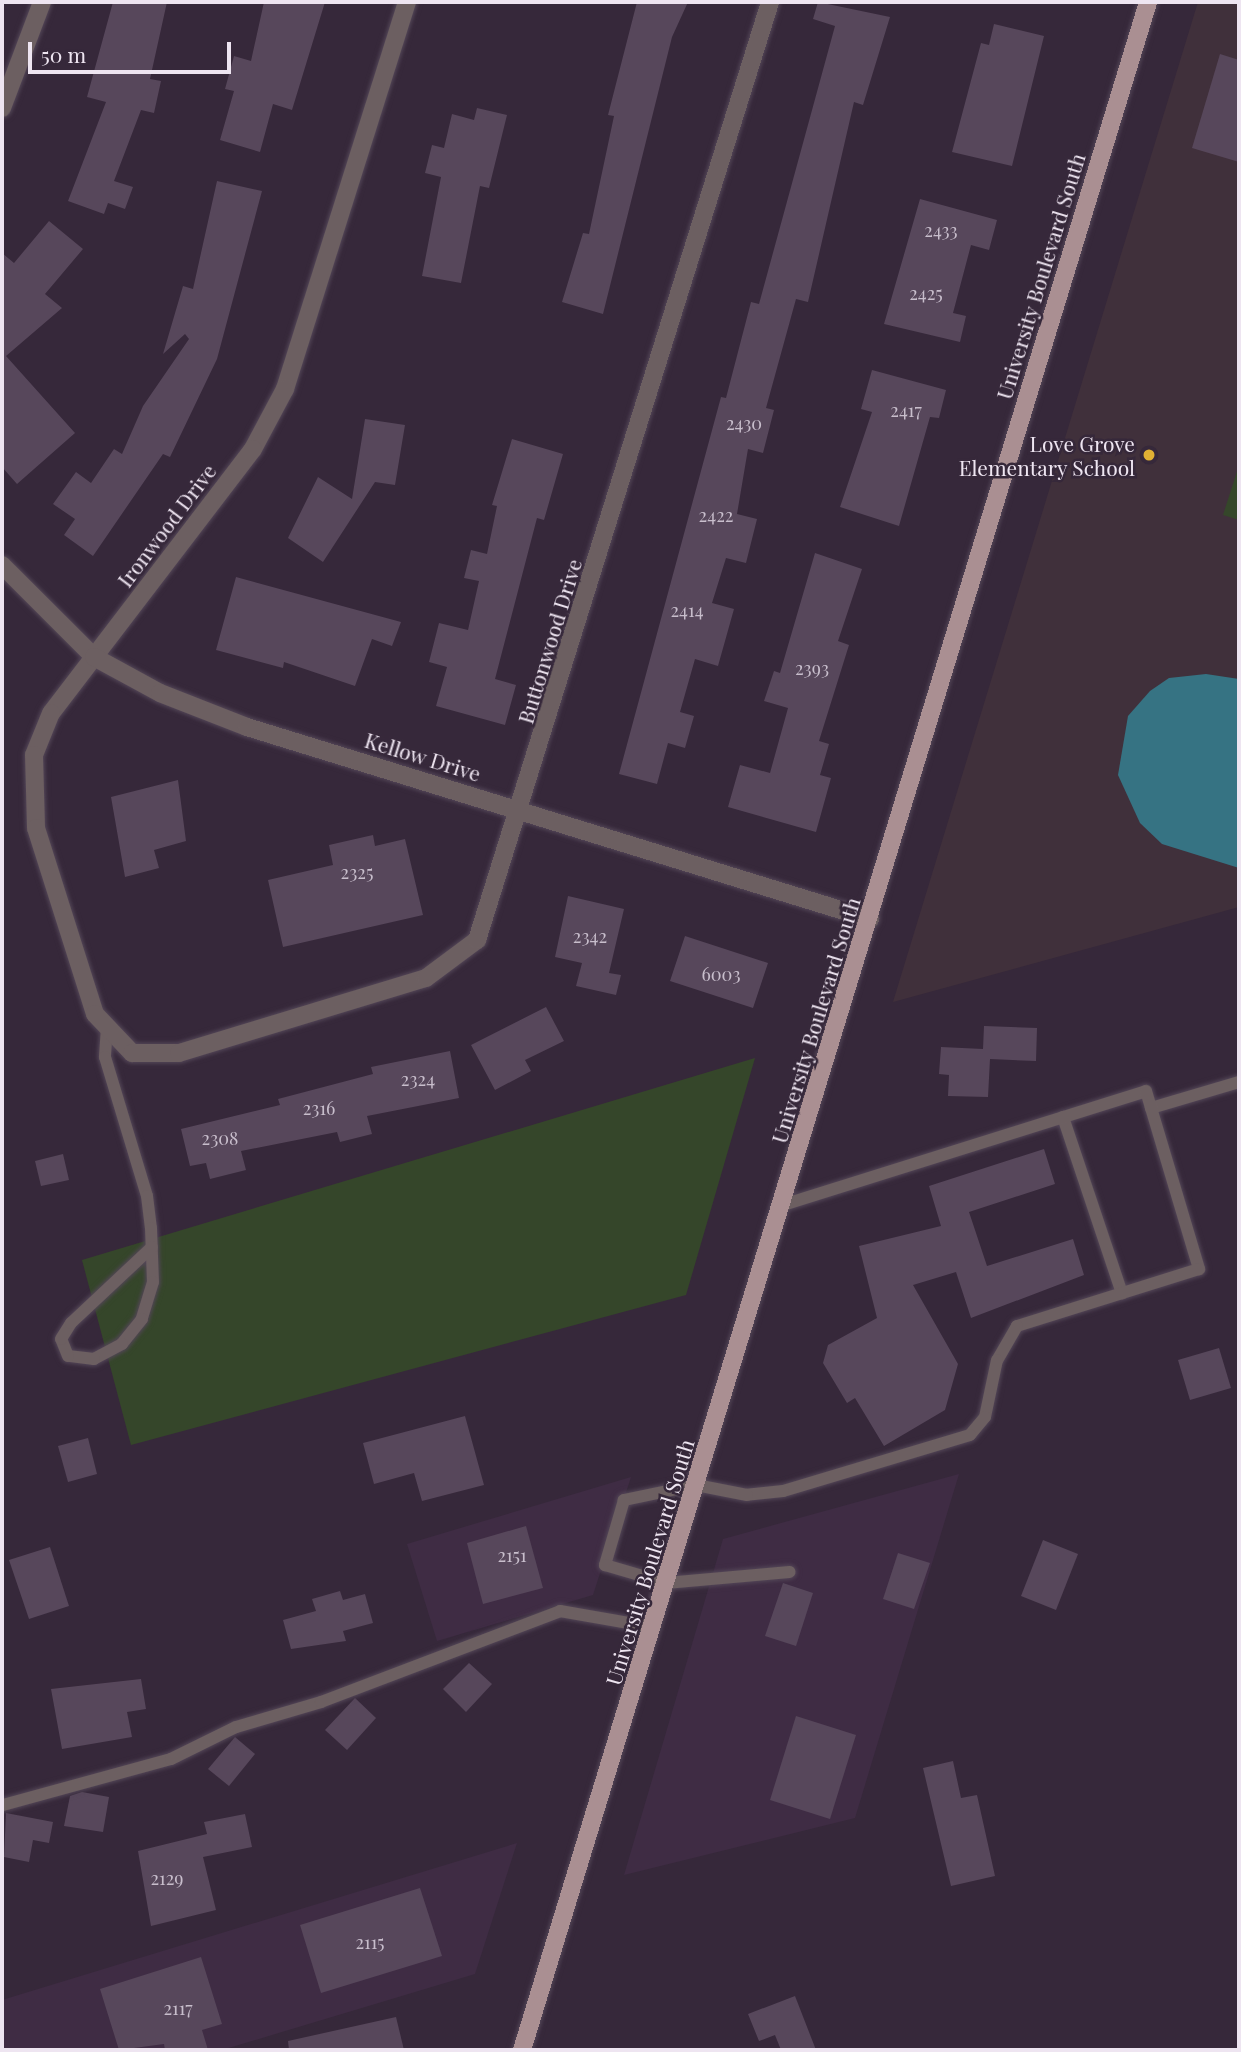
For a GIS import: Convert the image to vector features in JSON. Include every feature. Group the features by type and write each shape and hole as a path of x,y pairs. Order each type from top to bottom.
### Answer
{"main road":[{"name":"University Boulevard South","path":"522,2050 783,1205 1148,2"}],"street":[{"path":"2,108 42,2"},
{"name":"Ironwood Drive","path":"132,1053 95,1014 31,796 34,755 51,713 253,449 285,389 407,2"},
{"name":"Buttonwood Drive","path":"132,1053 179,1053 426,978 456,961 477,940 521,809 770,2"},
{"name":"Kellow Drive","path":"2,565 94,657 160,694 247,727 521,809 870,919"}],"lane":[{"path":"107,1027 105,1057 147,1196 152,1247 153,1282 142,1319 122,1344 94,1359 68,1356 61,1339 71,1323 152,1247"},
{"path":"1152,1108 1239,1082"},
{"path":"783,1205 1146,1091 1199,1269 1017,1326 997,1360 985,1418 970,1435 783,1491 747,1495 696,1485 624,1500 605,1565 666,1583 790,1572"},
{"path":"1063,1117 1122,1293"},
{"path":"3,1805 172,1759 236,1727 321,1702 560,1611 652,1627"}],"shaded area":[{"name":"Love Grove Elementary School","path":"1198,2 1239,2 1239,907 893,1002"},
{"path":"959,1474 855,1818 624,1875 723,1539"},
{"path":"631,1477 593,1595 437,1641 407,1544"},
{"path":"517,1843 475,1974 222,2050 2,2050 2,2000"}],"green space":[{"path":"1239,465 1239,520 1223,515"},
{"path":"755,1058 686,1295 131,1445 82,1260"}],"water":[{"path":"1206,674 1239,679 1239,868 1162,844 1140,823 1118,775 1128,716 1150,691 1169,678"}],"building":[{"path":"113,2 167,2 150,79 161,81 154,113 141,110 114,181 133,187 125,209 108,203 104,214 68,201 106,102 87,97"},
{"path":"264,2 325,2 292,110 273,104 260,152 220,140 234,91 225,89 234,56 251,61"},
{"path":"637,2 688,2 672,37 603,314 562,302 583,233 589,234 614,116 608,115"},
{"path":"818,2 890,17 863,105 854,102 808,302 796,299 766,408 774,410 763,453 748,449 737,514 757,519 746,563 726,558 712,603 734,609 718,666 695,659 680,712 694,716 685,748 668,743 657,784 619,774 721,397 726,398 751,302 759,304 835,26 813,19"},
{"path":"994,24 1044,36 1012,166 952,152 981,43 989,45"},
{"path":"1220,54 1239,60 1239,162 1192,148"},
{"path":"477,108 507,115 489,188 480,186 461,283 422,276 441,177 425,173 432,145 444,148 452,114 474,120"},
{"path":"217,181 262,191 217,359 170,457 163,454 93,556 64,535 75,519 53,504 76,472 91,483 114,449 122,454 143,406 189,339 185,334 163,354 183,286 193,289"},
{"path":"920,199 997,220 989,250 971,245 953,313 966,316 960,342 884,324"},
{"path":"49,221 83,249 45,294 62,308 6,356 75,433 17,484 2,467 2,253 14,263"},
{"path":"872,370 946,390 939,418 930,417 899,526 840,507 872,412 861,409"},
{"path":"365,419 405,425 395,485 375,482 323,562 288,538 318,477 352,499"},
{"path":"512,439 563,454 544,520 537,518 495,679 516,685 505,725 436,706 447,667 429,662 439,623 468,630 479,581 464,578 471,550 487,554 497,506 492,505"},
{"path":"815,553 862,569 838,641 849,645 819,741 829,744 820,775 831,778 816,832 728,807 740,765 770,773 788,708 764,701 774,671 780,673"},
{"path":"236,577 401,622 392,646 372,639 355,686 284,662 283,668 216,650"},
{"path":"178,780 186,841 154,850 159,868 125,877 111,797"},
{"path":"373,835 375,846 405,839 423,915 283,947 268,880 333,865 329,845"},
{"path":"568,896 624,909 609,973 621,975 616,995 576,986 582,963 555,957"},
{"path":"685,936 768,963 753,1008 670,981"},
{"path":"546,1007 564,1041 525,1060 531,1071 495,1090 471,1045"},
{"path":"984,1026 1037,1028 1036,1061 990,1059 988,1097 948,1096 949,1075 939,1074 941,1047 983,1049"},
{"path":"450,1051 459,1098 367,1116 372,1134 340,1142 337,1132 241,1151 246,1170 210,1179 206,1163 190,1166 181,1129 280,1105 278,1099 373,1074 371,1067"},
{"path":"1044,1149 1055,1184 969,1212 987,1266 1073,1239 1084,1275 971,1318 956,1272 913,1285 958,1364 945,1410 884,1446 855,1398 847,1403 823,1363 828,1345 877,1318 859,1246 941,1226 929,1186"},
{"path":"63,1154 69,1180 41,1186 35,1161"},
{"path":"1219,1348 1231,1388 1190,1400 1178,1360"},
{"path":"465,1416 484,1485 422,1501 414,1473 374,1484 363,1443"},
{"path":"88,1438 97,1474 68,1482 58,1446"},
{"path":"526,1526 543,1588 483,1604 467,1543"},
{"path":"1043,1540 1078,1554 1056,1610 1021,1596"},
{"path":"50,1547 69,1606 29,1619 9,1560"},
{"path":"898,1553 930,1563 914,1609 883,1599"},
{"path":"783,1583 813,1593 796,1646 765,1636"},
{"path":"340,1591 343,1600 365,1594 373,1623 343,1631 346,1641 291,1649 283,1620 316,1611 312,1599"},
{"path":"469,1663 492,1684 466,1712 443,1689"},
{"path":"141,1679 146,1709 127,1712 132,1737 62,1749 51,1689"},
{"path":"355,1698 376,1718 347,1750 325,1730"},
{"path":"796,1716 856,1735 830,1819 770,1800"},
{"path":"235,1737 255,1754 229,1786 208,1769"},
{"path":"953,1761 961,1798 977,1795 995,1876 951,1886 923,1768"},
{"path":"82,1792 109,1797 103,1832 64,1826 70,1796"},
{"path":"6,1813 53,1822 49,1843 33,1840 29,1862 4,1857"},
{"path":"245,1814 252,1847 203,1857 216,1910 151,1926 138,1851 207,1834 204,1822"},
{"path":"420,1888 442,1956 321,1993 300,1925"},
{"path":"201,1957 222,2024 202,2030 208,2050 165,2050 164,2044 119,2050 100,1989"},
{"path":"795,1996 816,2050 781,2050 775,2035 759,2041 748,2014"},
{"path":"396,2017 404,2050 289,2050 288,2041"}],"place":[{"name":"Love Grove Elementary School","path":"1149,455"}]}
